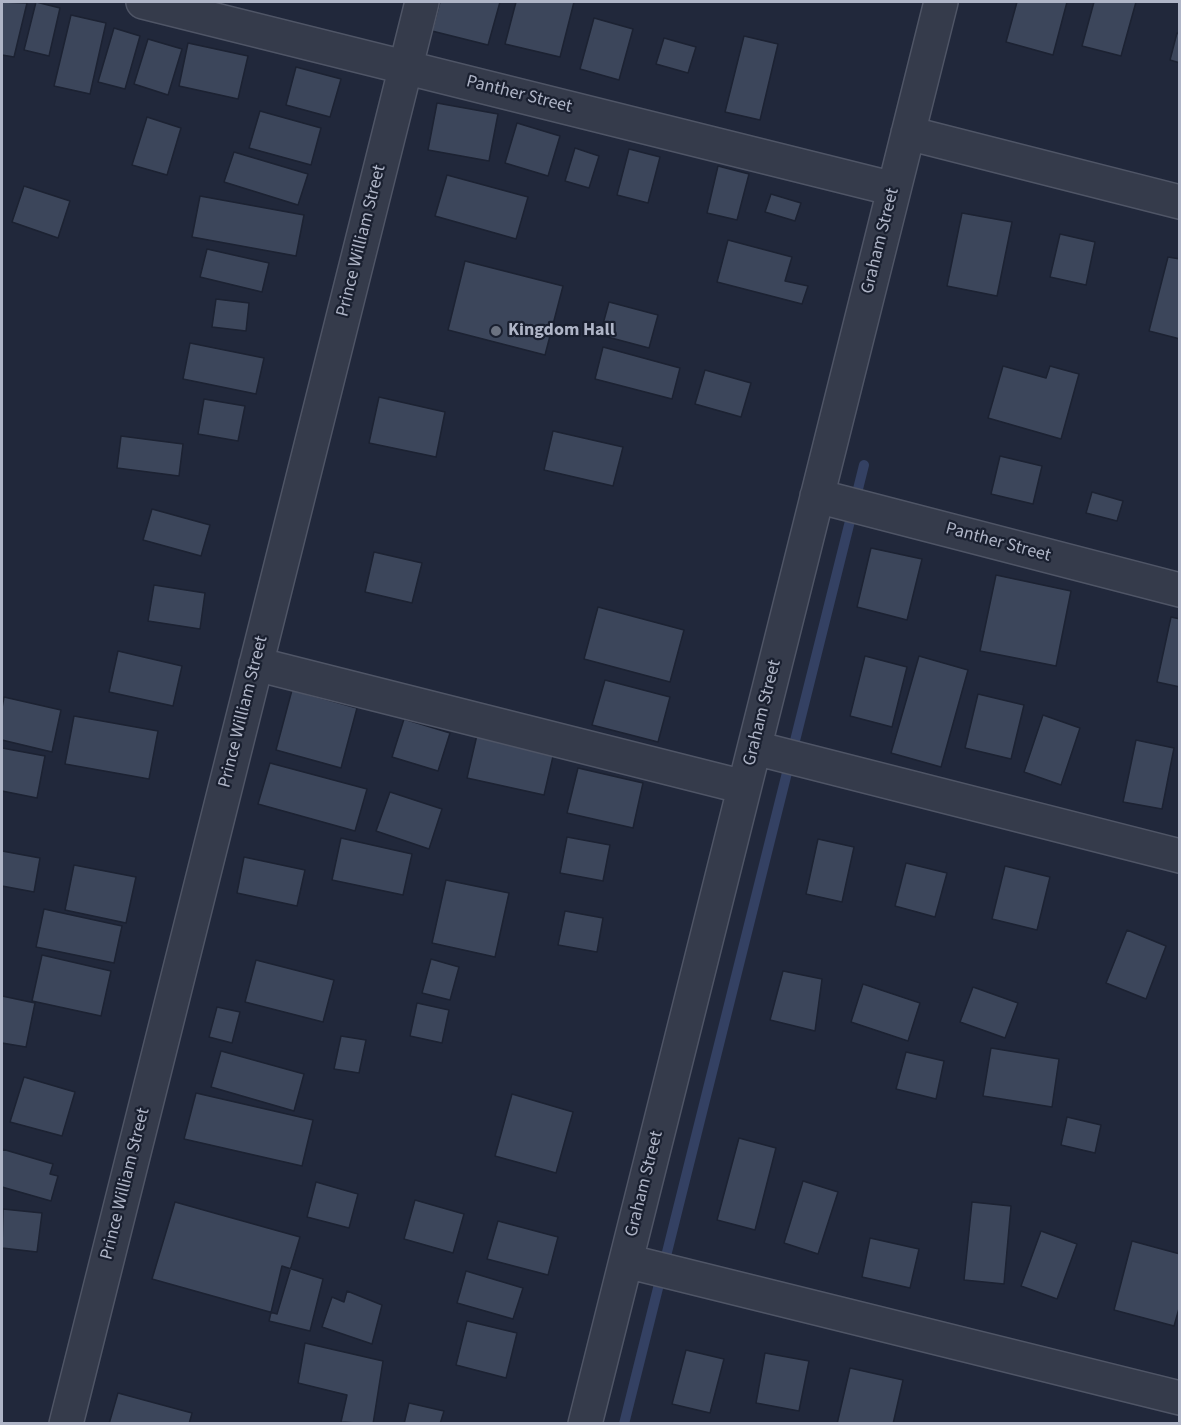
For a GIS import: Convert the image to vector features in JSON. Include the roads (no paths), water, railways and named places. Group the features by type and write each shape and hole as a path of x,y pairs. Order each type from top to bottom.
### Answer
{"street":[{"name":"Panther Street","path":"143,2 894,189"},
{"name":"Prince William Street","path":"66,1424 422,2"},
{"name":"Graham Street","path":"585,1424 626,1261 735,785 754,748 941,2"},
{"path":"908,133 1179,202"},
{"name":"Panther Street","path":"817,496 1179,590"},
{"path":"256,664 735,785"},
{"path":"754,748 1179,856"},
{"path":"626,1261 1179,1398"}],"waterway":[{"path":"624,1424 864,465"}],"place":[{"name":"Kingdom Hall","path":"496,331"}]}
